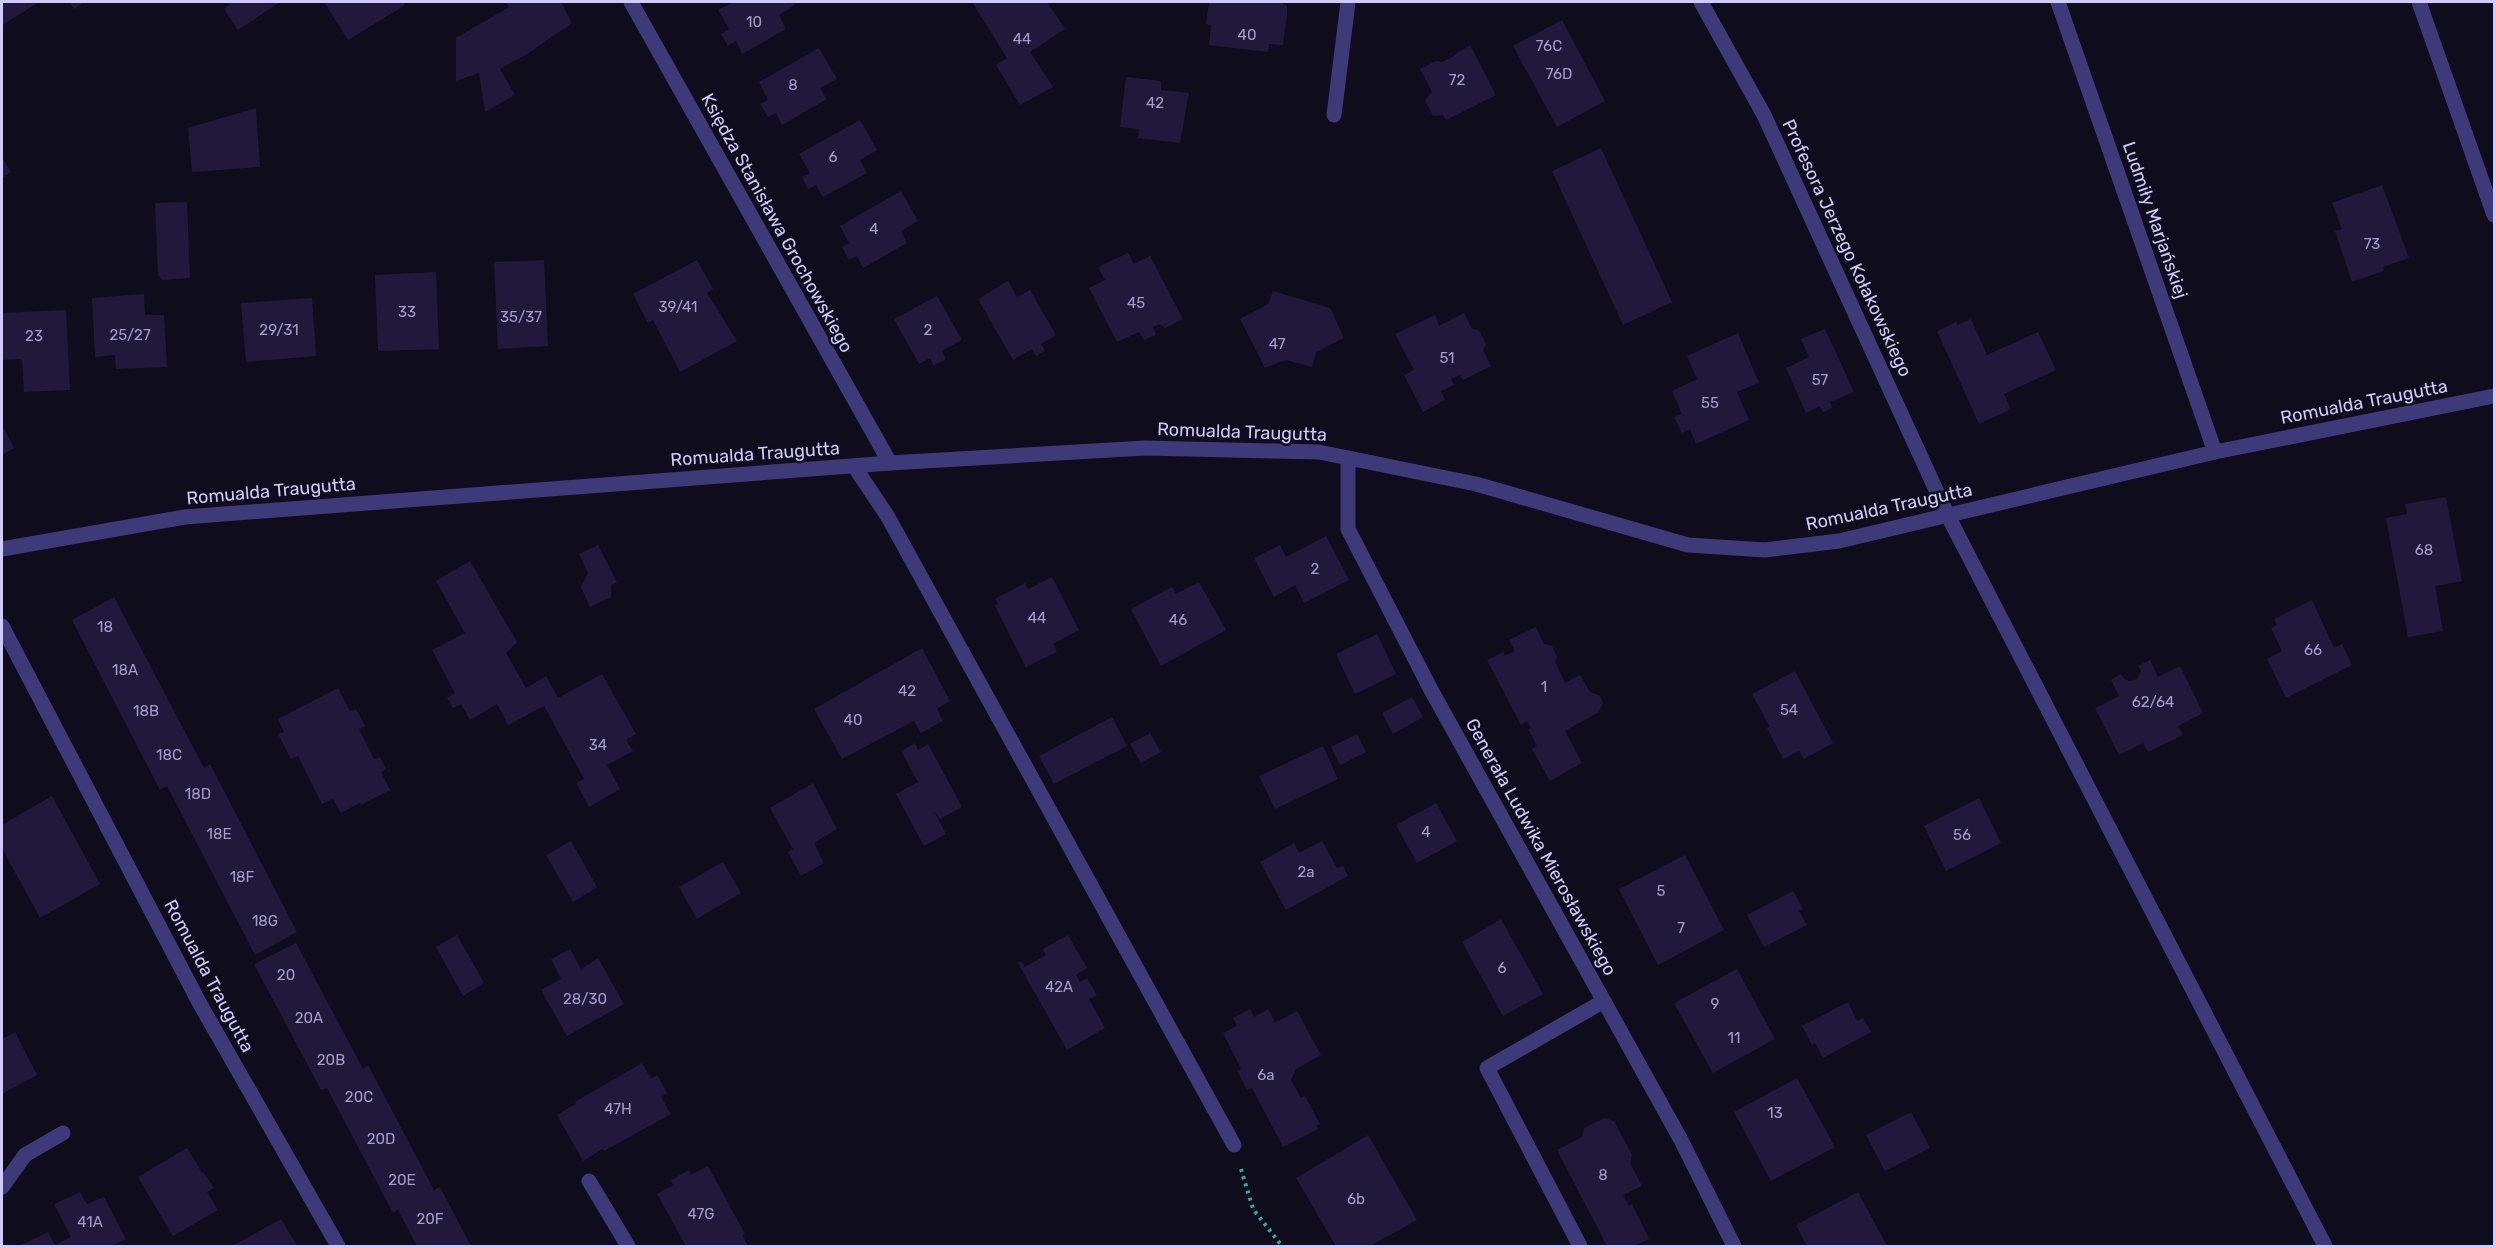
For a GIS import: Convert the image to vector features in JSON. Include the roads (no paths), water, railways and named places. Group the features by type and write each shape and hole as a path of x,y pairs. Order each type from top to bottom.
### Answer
{"street":[{"name":"Księdza Stanisława Grochowskiego","path":"631,2 890,463"},
{"path":"1334,114 1348,2"},
{"name":"Profesora Jerzego Kołakowskiego","path":"1701,2 1764,115 1948,516 2325,1246"},
{"name":"Ludmiły Marjańskiej","path":"2058,2 2215,452"},
{"path":"2419,2 2494,216"},
{"name":"Romualda Traugutta","path":"2,549 184,517 890,463 1144,448 1319,452 1476,484 1688,545 1765,550 1839,541 2215,452 2494,396"},
{"name":"Generała Ludwika Mierosławskiego","path":"1348,458 1348,529 1430,688 1681,1140 1734,1246"},
{"path":"854,466 888,517 1234,1145"},
{"name":"Romualda Traugutta","path":"2,626 200,1004 338,1246"},
{"path":"1580,1246 1487,1068 1604,1001"},
{"path":"2,1187 25,1155 63,1133"},
{"path":"589,1181 628,1246"}]}
